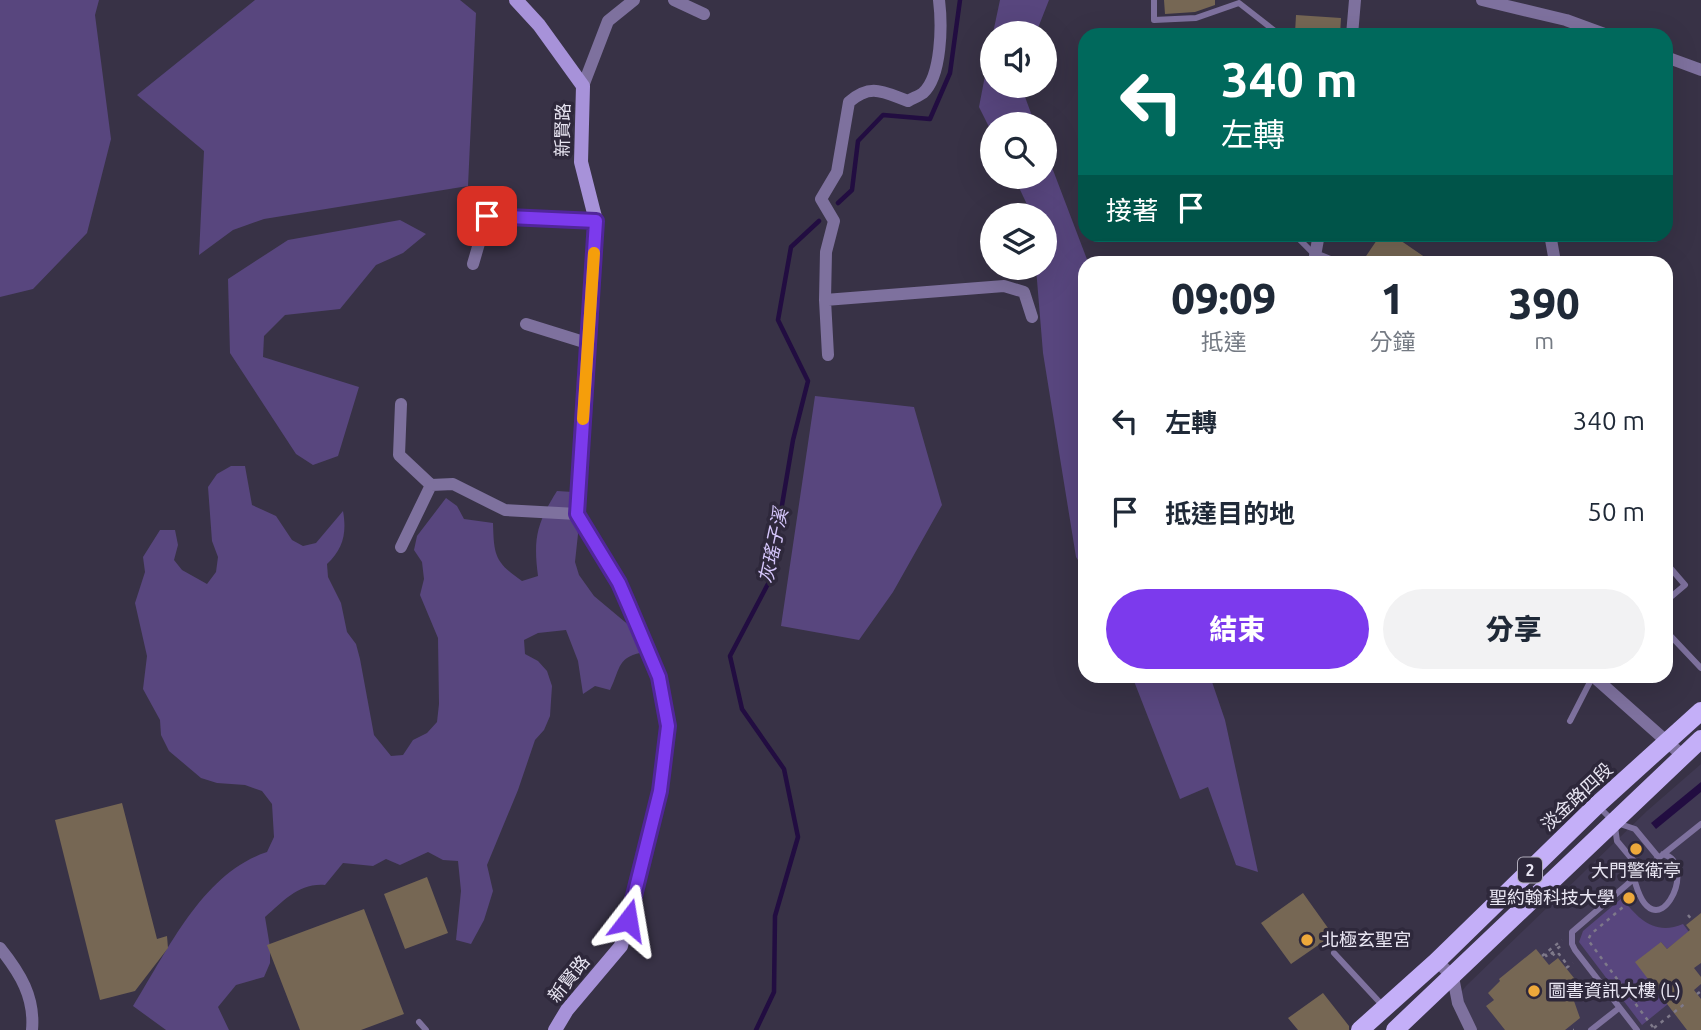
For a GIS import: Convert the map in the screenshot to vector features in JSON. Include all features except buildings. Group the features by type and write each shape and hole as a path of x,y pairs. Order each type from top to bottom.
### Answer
{"main road":[{"name":"淡金路四段","path":"1360,1030 1437,961 1597,805 1701,711"},
{"name":"2","path":"1395,1030 1701,738"}],"street":[{"name":"新賢路","path":"516,0 539,26 583,86 581,162 596,221 577,514 619,583 629,606 659,677 668,726 660,791 621,946 567,1010 555,1030"},
{"path":"583,86 608,21 634,0"},
{"path":"674,0 705,14"},
{"path":"828,355 825,300 827,252 834,222 821,199 837,172 849,102 859,94 875,89 908,101 924,92 936,69 941,21 939,0"},
{"path":"1353,28 1355,0"},
{"path":"1482,0 1566,20 1588,28"},
{"path":"1673,60 1701,70"},
{"path":"473,264 487,216 596,221"},
{"path":"1315,256 1318,242"},
{"path":"825,300 1004,286 1024,292 1032,317"},
{"path":"526,324 587,343"},
{"path":"401,404 399,456 431,485 453,484 505,510 577,514"},
{"path":"401,547 431,485"},
{"path":"1601,683 1683,755"},
{"path":"0,948 21,974 34,1012 32,1030"},
{"path":"1437,961 1453,977 1458,1003 1471,1030"}],"lane":[{"path":"1154,0 1154,20 1196,19 1239,3 1271,28"},
{"path":"1302,242 1315,256"},
{"path":"1673,571 1685,584 1673,595"},
{"path":"1673,638 1701,668"},
{"path":"1570,721 1589,683"},
{"path":"1597,805 1614,822 1634,829 1661,856 1673,855 1683,862"},
{"path":"1614,822 1617,841 1642,871"},
{"path":"1637,1030 1566,940 1574,928 1701,824"},
{"path":"1634,878 1637,892 1647,904 1660,909 1673,908"},
{"path":"1334,953 1385,1008"},
{"path":"1591,1030 1619,1008"},
{"path":"419,1022 426,1030"}],"path":[{"path":"1629,902 1591,934 1588,940 1655,1029 1687,1002"},
{"path":"1688,915 1692,920"},
{"path":"1549,954 1566,940"},
{"path":"1549,954 1566,940"},
{"path":"1549,954 1556,957 1559,954 1567,967 1574,963"}],"shaded area":[{"path":"0,0 99,0 95,15 111,139 87,233 33,289 0,297"},
{"path":"255,0 460,0 476,13 468,186 264,219 233,230 199,255 204,151 137,95"},
{"path":"1000,0 1049,0 1041,21 996,21"},
{"path":"981,98 1025,98 1031,112 982,112 979,107"},
{"path":"1057,181 1078,242 1086,256 1078,256 1078,560 1043,353 1037,280 1057,280 1057,203 1026,203 1020,189 1057,189"},
{"path":"400,220 426,234 403,253 376,265 340,309 285,315 264,336 263,357 359,387 338,456 313,465 296,454 230,353 228,279 288,240"},
{"path":"815,396 914,407 942,505 893,592 859,640 781,626"},
{"path":"231,466 245,466 252,505 276,516 292,540 303,546 316,543 343,511 342,540 337,552 327,564 328,577 341,603 347,632 356,644 374,735 391,756 403,755 413,740 427,733 437,722 438,638 420,595 424,579 422,562 414,550 417,536 446,498 457,506 464,519 493,523 497,556 506,568 522,581 538,576 538,531 550,502 557,491 573,492 578,534 575,562 579,575 594,596 631,627 646,652 630,656 621,664 610,690 595,686 583,694 578,661 566,630 538,633 524,640 525,654 538,661 547,671 552,686 550,716 544,730 535,740 487,865 493,891 484,920 471,944 456,940 461,891 458,861 443,860 428,852 400,865 386,859 373,866 343,863 325,885 299,890 265,917 270,963 264,977 236,985 218,1007 229,1030 166,1030 133,1006 173,939 205,896 223,877 244,862 267,852 274,837 272,804 262,791 245,785 217,783 201,778 169,751 161,735 160,720 143,689 147,656 135,603 145,572 143,557 160,530 175,530 178,545 174,560 182,570 207,584 216,572 218,557 212,541 208,487 217,474"},
{"path":"1135,683 1212,683 1225,720 1258,872 1236,865 1208,787 1180,799"},
{"name":"聖約翰科技大學","path":"1701,764 1701,1030 1475,1030 1459,995 1466,986 1647,811"},
{"path":"1701,782 1701,792 1656,829 1651,823"},
{"path":"1622,898 1634,913 1648,923 1664,928 1683,924 1689,932 1667,949 1661,942 1668,1004 1642,1025 1579,942 1583,931"}],"waterway":[{"name":"灰瑤子溪","path":"838,203 852,190 858,141 883,115 930,119 950,73 960,0"},
{"name":"灰瑤子溪","path":"756,1030 774,992 775,916 798,837 784,769 742,709 730,656 769,582 793,440 808,381 778,320 791,247 819,221"}],"slow traffic":[{"path":"583,419 594,253"}],"place":[{"name":"大門警衛亭","path":"1636,849"},
{"name":"聖約翰科技大學","path":"1629,898"},
{"name":"北極玄聖宮","path":"1307,940"},
{"name":"圖書資訊大樓 (L)","path":"1534,991"}],"route":[{"path":"487,216 596,221 577,514 619,583 629,606 659,677 668,726 660,791 628,920"}]}
